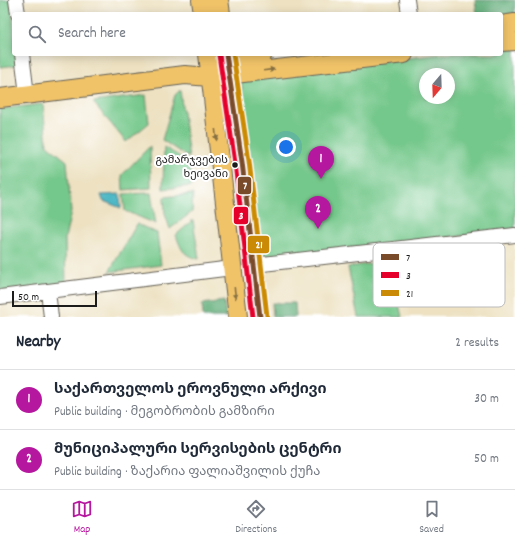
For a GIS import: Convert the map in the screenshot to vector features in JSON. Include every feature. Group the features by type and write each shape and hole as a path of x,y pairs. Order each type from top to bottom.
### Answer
{"main road":[{"path":"202,0 203,12"},
{"path":"219,0 221,12"},
{"path":"503,25 515,24"},
{"path":"503,42 515,41"},
{"path":"228,62 254,56"},
{"path":"0,98 185,75 209,64 360,56"},
{"path":"228,62 242,162 260,317"},
{"path":"209,64 238,317"}],"street":[{"path":"16,0 18,12"},
{"path":"408,0 409,12"},
{"path":"22,56 27,95"},
{"path":"445,243 515,235"},
{"path":"254,265 373,251"},
{"path":"0,297 232,268"},
{"path":"48,291 51,317"}],"green space":[{"path":"0,0 11,0 12,56 17,56 18,65 0,67"},
{"path":"475,0 515,0 515,16 503,18 503,12 477,12"},
{"path":"515,45 515,230 398,243 373,243 373,246 264,258 258,253 241,78 425,56 503,56 503,47"},
{"path":"180,90 189,158 162,140 175,95"},
{"path":"146,95 149,123 126,142 93,102"},
{"path":"43,104 47,145 67,161 71,212 65,238 66,285 0,293 0,109"},
{"path":"150,146 151,188 123,190 122,175"},
{"path":"164,147 189,162 192,186 163,189"},
{"path":"151,193 156,224 125,211 123,194"},
{"path":"193,194 192,212 170,229 165,214 164,197"},
{"path":"193,220 199,259 189,256 183,251 176,235"},
{"path":"137,224 157,233 161,265 109,272"},
{"path":"373,263 373,307 400,307 402,317 358,317 348,267"},
{"path":"224,301 226,317 203,317 202,304"},
{"path":"272,303 295,303 296,317 273,317"}],"water":[{"path":"120,194 121,208 103,201 101,195"}],"transit line":[{"name":"3","path":"219,56 235,163 253,317"},
{"name":"7","path":"226,56 242,162 260,317"},
{"name":"21","path":"233,56 249,161 267,316"}],"place":[{"name":"გამარჯვების ხეივანი","path":"235,165"},
{"name":"საქართველოს ეროვნული არქივი","path":"321,179"},
{"name":"მუნიციპალური სერვისების ცენტრი","path":"318,229"}]}
